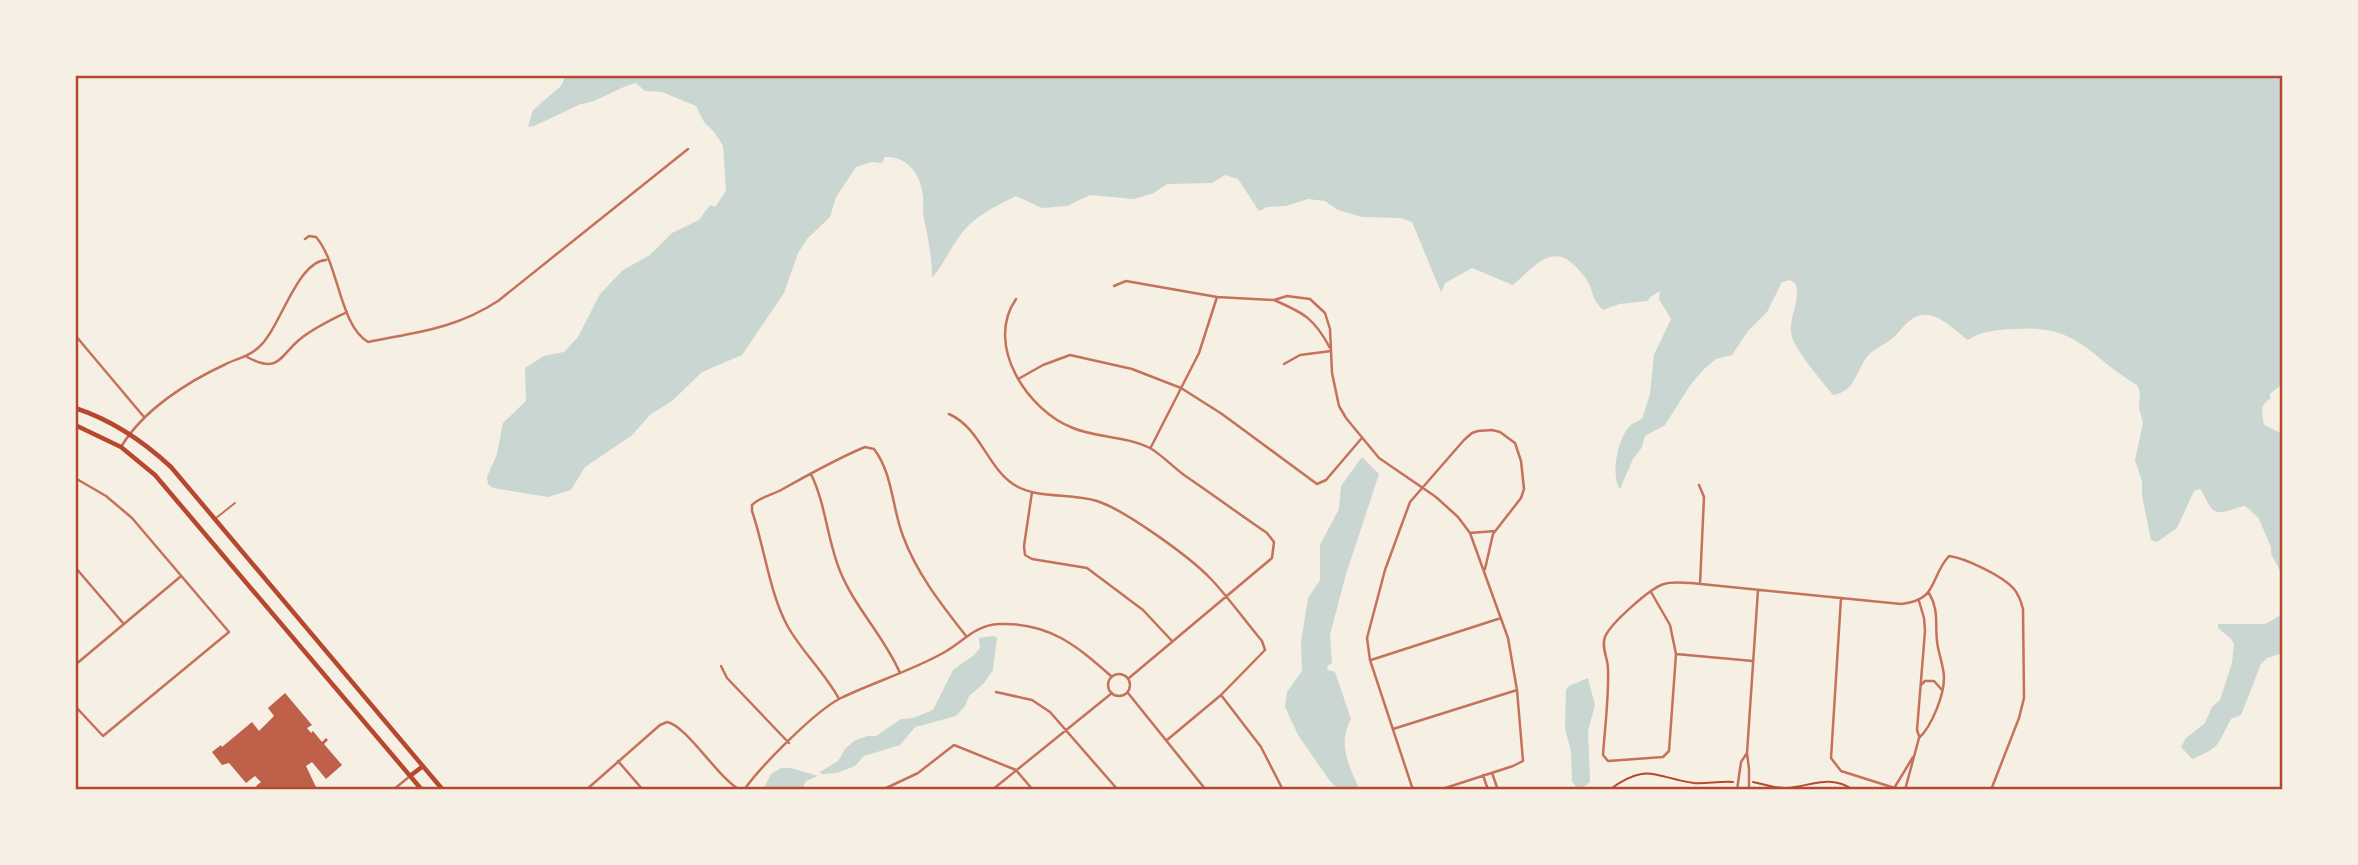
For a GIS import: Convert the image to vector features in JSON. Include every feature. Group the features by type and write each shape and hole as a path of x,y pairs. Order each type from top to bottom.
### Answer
{"main road":[{"path":"75,408 129,433 171,467 443,790"},
{"path":"75,425 121,447 155,475 178,499 422,790"},
{"path":"410,776 423,765"}],"street":[{"path":"305,239 309,236 318,238 338,281 347,312 360,337 368,342 437,329 477,315 498,301 688,149"},
{"path":"121,447 129,433 144,417 198,380 226,364 247,357 267,338 300,279 319,260 327,261"},
{"path":"1114,286 1126,281 1217,296 1274,300 1303,312 1312,319 1331,351"},
{"path":"1150,448 1199,353 1217,296"},
{"path":"1274,300 1287,296 1310,299 1325,313 1330,329 1332,373 1339,406 1361,439 1379,458 1423,488 1458,517 1470,533 1508,638 1517,690 1523,761 1439,790"},
{"path":"1016,299 1007,316 1003,337 1010,362 1033,401 1058,422 1075,429 1150,448 1267,533 1274,542 1272,558 1129,678"},
{"path":"247,357 262,363 277,362 299,340 347,312"},
{"path":"75,335 144,417"},
{"path":"1284,364 1300,355 1331,351"},
{"path":"1020,378 1042,365 1070,355 1132,369 1181,388 1222,414 1317,484 1326,480 1361,439"},
{"path":"948,414 968,427 1008,478 1032,492 1095,500 1117,509 1199,568 1226,596 1265,647 1248,670 1167,740"},
{"path":"1413,790 1370,660 1367,638 1382,579 1410,502 1472,433 1492,430 1506,435 1518,448 1524,489 1521,498 1495,531 1487,554 1485,573"},
{"path":"839,699 820,668 788,627 776,596 752,505 811,473 861,449 870,447 876,452 888,480 902,534 922,578 966,636"},
{"path":"811,473 822,500 839,569 858,606 882,637 900,673"},
{"path":"75,478 106,496 132,518 229,632 103,737 75,706"},
{"path":"1699,485 1704,497 1700,584"},
{"path":"1032,492 1025,555 1032,559 1087,568 1152,618 1172,641"},
{"path":"1470,533 1495,531"},
{"path":"1651,592 1670,625 1676,654 1670,749 1667,756 1610,762 1605,760 1603,755 1608,670 1604,645 1610,629 1651,592 1668,583 1901,604 1919,601 1929,593 1941,566 1949,556 1960,557 2007,582 2020,597 2023,609 2024,698 1992,790"},
{"path":"75,567 124,624"},
{"path":"75,665 180,576"},
{"path":"1749,790 1747,753 1758,590"},
{"path":"1919,738 1925,733 1945,679 1937,642 1936,605 1929,593"},
{"path":"1841,598 1830,749 1835,766 1841,771 1903,790 1919,738 1917,730 1925,631 1919,601"},
{"path":"1370,660 1500,618"},
{"path":"586,790 660,724 667,722 678,728 725,779 742,790 814,717 839,699 942,654 980,628 995,624 1045,631 1061,637 1083,650 1111,676"},
{"path":"1676,654 1753,661"},
{"path":"721,666 727,678 789,743"},
{"path":"1111,676 1120,673 1129,678 1131,686 1128,693 1120,696 1111,693"},
{"path":"1111,676 1108,685 1111,693"},
{"path":"1920,685 1925,681 1934,681 1942,690"},
{"path":"1392,730 1517,690"},
{"path":"996,692 1032,700 1050,712 1118,790"},
{"path":"992,790 1111,693"},
{"path":"1128,693 1206,790"},
{"path":"1221,695 1261,747 1283,790"},
{"path":"882,790 918,773 954,745 1016,770 1033,790"},
{"path":"1737,790 1741,762 1747,753"},
{"path":"1893,788 1914,754"},
{"path":"618,761 643,790"},
{"path":"1492,772 1498,790"},
{"path":"1483,775 1488,790"},
{"path":"393,790 410,776"}],"lane":[{"path":"216,518 235,503"}],"path":[{"path":"1609,790 1627,777 1640,774 1659,774 1692,783 1716,780 1738,782"},
{"path":"1749,782 1774,788 1788,788 1827,781 1853,790"}],"shaded area":[{"path":"566,75 2283,75 2283,383 2270,394 2262,414 2264,425 2283,434 2283,576 2271,554 2271,547 2258,517 2245,506 2223,512 2215,511 2200,489 2194,491 2177,528 2157,542 2151,540 2142,495 2142,481 2135,460 2143,423 2137,385 2082,345 2054,332 2037,329 1997,330 1968,340 1942,320 1920,315 1870,354 1845,391 1833,395 1802,356 1793,339 1791,326 1797,296 1796,284 1790,280 1782,282 1767,312 1748,331 1732,355 1716,359 1703,370 1665,425 1645,436 1620,489 1616,474 1619,446 1627,429 1642,419 1650,394 1654,355 1671,319 1659,299 1660,291 1648,301 1619,304 1603,310 1583,274 1565,258 1556,256 1541,261 1513,285 1472,268 1445,283 1441,292 1412,222 1400,218 1362,217 1338,210 1325,201 1308,199 1259,211 1238,179 1225,175 1212,183 1167,184 1154,193 1134,199 1090,195 1067,206 1042,208 1016,196 985,213 964,230 932,278 922,188 907,163 885,157 882,163 871,162 856,167 836,197 830,217 807,239 798,253 784,293 742,355 702,372 672,401 651,414 631,436 585,467 571,490 548,497 493,488 488,484 487,477 497,454 503,423 526,401 525,368 544,356 564,352 578,337 600,294 623,270 650,255 672,233 699,220 710,205 715,207 726,191 723,146 704,122 696,106 662,92 645,91 636,83 528,127 533,110 561,86"},
{"path":"1362,457 1379,474 1346,574 1330,635 1332,663 1327,666 1328,670 1335,672 1351,719 1345,737 1346,755 1360,790 1339,790 1298,735 1285,707 1287,692 1302,671 1301,643 1308,598 1320,580 1320,545 1339,509 1341,486"},
{"path":"2283,614 2283,653 2267,658 2261,664 2241,715 2231,719 2214,748 2192,759 2181,747 2186,738 2205,723 2212,707 2220,700 2232,663 2234,644 2218,628 2218,624 2265,624"},
{"path":"997,637 993,670 984,683 969,696 956,716 915,727 900,745 864,756 855,766 837,773 821,774 820,772 838,761 854,741 876,736 901,719 913,718 933,710 953,670 980,648 979,638"},
{"path":"1588,678 1595,705 1588,731 1590,782 1584,787 1576,787 1572,781 1571,752 1565,728 1566,690"},
{"path":"781,768 791,768 818,776 806,781 802,790 763,790 771,774"}],"building":[{"path":"285,693 312,725 307,728 311,733 313,731 322,742 326,738 328,740 324,744 342,765 326,779 312,762 306,766 316,787 312,790 259,790 256,786 261,782 255,776 246,783 229,763 222,765 212,752 252,722 259,731 274,716 268,708"}]}
